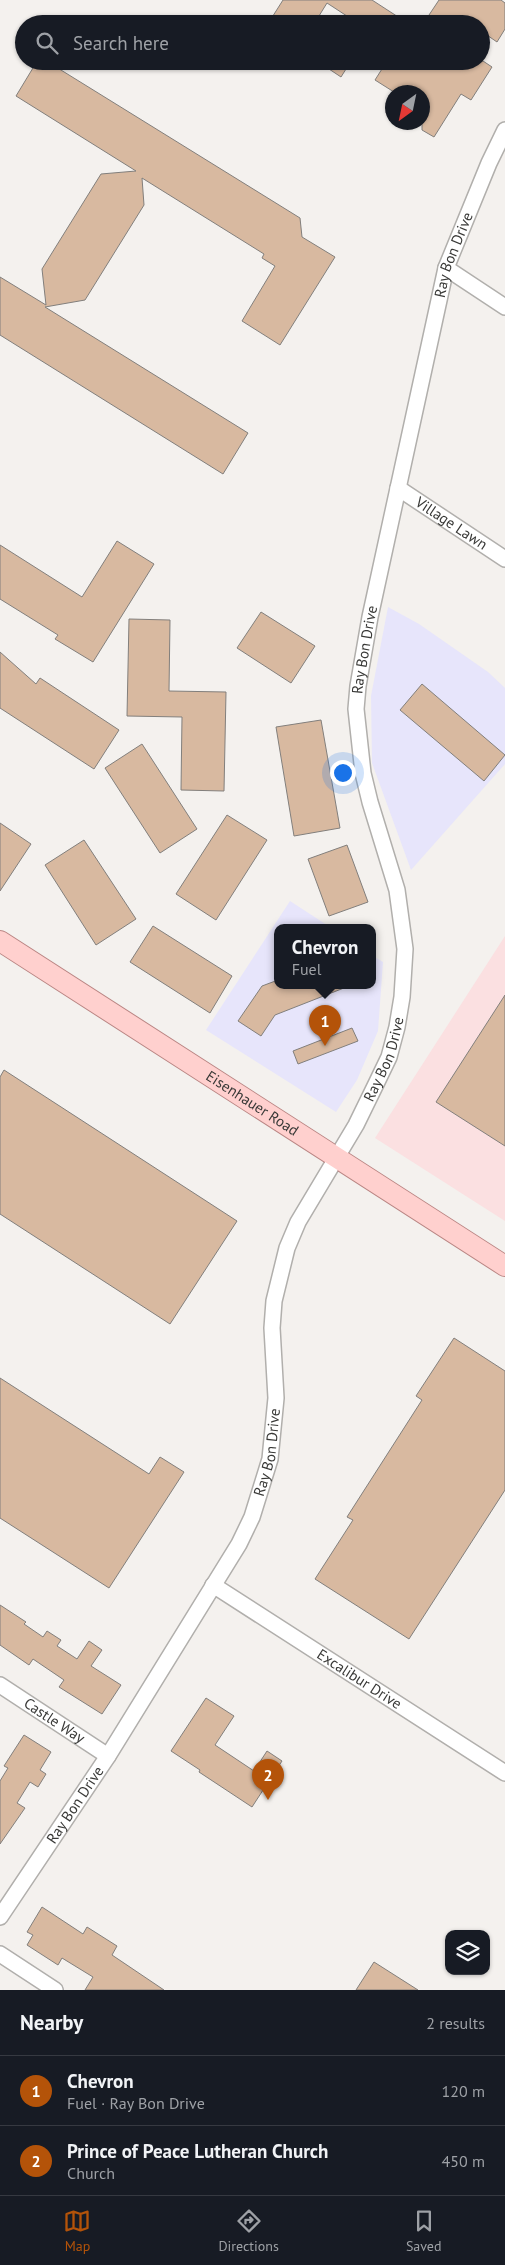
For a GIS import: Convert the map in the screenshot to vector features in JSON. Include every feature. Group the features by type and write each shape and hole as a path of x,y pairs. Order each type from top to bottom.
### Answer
{"main road":[{"name":"Eisenhauer Road","path":"0,941 505,1266"}],"street":[{"name":"Ray Bon Drive","path":"0,1917 108,1756 238,1544 252,1517 270,1459 276,1398 272,1328 279,1274 298,1222 356,1124 389,1058 402,997 405,949 397,890 370,802 360,751 356,709 370,617 446,268 489,163 505,130"},
{"path":"446,268 505,307"},
{"name":"Village Lawn","path":"398,488 505,559"},
{"name":"Excalibur Drive","path":"213,1585 505,1773"},
{"name":"Castle Way","path":"0,1685 108,1756"},
{"path":"0,1954 55,1990"}],"shaded area":[{"path":"388,607 419,624 488,672 505,688 505,764 411,870 372,763 371,696"},
{"path":"290,901 325,924 275,924"},
{"path":"274,926 274,989 376,989 376,958 383,962 378,1031 357,1080 336,1112 206,1030"},
{"path":"505,936 505,1221 375,1138"}],"building":[{"path":"283,0 372,0 395,15 345,15 327,3 320,15 274,15"},
{"path":"439,0 501,0 505,3 505,29 497,42 490,37 490,15 429,15"},
{"path":"490,66 492,67 471,100 461,94 434,137 422,130 430,130 430,85 385,86 375,80 381,70 490,70"},
{"path":"32,70 61,70 300,218 302,237 335,257 280,345 242,321 275,266 262,258 264,254 142,178 144,205 85,300 45,307 248,433 223,474 0,335 0,277 46,305 42,269 101,174 136,171 16,96"},
{"path":"330,70 345,70 341,77"},
{"path":"117,541 154,564 93,662 55,639 58,635 0,599 0,545 82,597"},
{"path":"261,612 315,646 291,683 237,648"},
{"path":"129,619 170,620 169,691 226,692 224,791 181,790 182,717 127,716"},
{"path":"0,652 36,684 40,678 119,730 94,769 0,708"},
{"path":"422,684 505,755 484,781 400,710"},
{"path":"321,720 340,828 294,836 276,727"},
{"path":"142,744 197,829 160,853 105,768"},
{"path":"227,815 267,840 216,920 176,894"},
{"path":"0,823 31,844 0,891"},
{"path":"84,840 136,919 96,945 45,865"},
{"path":"347,845 368,902 329,916 308,859"},
{"path":"153,926 232,976 210,1013 130,962"},
{"path":"274,982 274,989 341,989 275,1015 261,1036 238,1021 262,986"},
{"path":"505,995 505,1146 436,1102"},
{"path":"352,1028 358,1041 298,1064 293,1051"},
{"path":"4,1070 237,1221 170,1324 0,1214 0,1077"},
{"path":"454,1338 505,1371 505,1490 409,1639 315,1579 353,1520 347,1517 422,1400 416,1396"},
{"path":"0,1378 149,1474 160,1457 184,1472 109,1588 0,1518"},
{"path":"0,1605 26,1622 24,1624 43,1637 47,1631 61,1640 57,1646 77,1659 89,1641 102,1650 91,1666 121,1685 102,1714 59,1687 64,1680 33,1659 29,1665 0,1645"},
{"path":"206,1698 234,1716 215,1745 254,1771 267,1751 282,1761 252,1807 171,1751"},
{"path":"24,1735 51,1752 40,1770 46,1774 38,1787 30,1782 17,1803 25,1808 0,1844 0,1781 8,1768 4,1766"},
{"path":"42,1907 83,1934 87,1927 117,1946 112,1955 164,1990 85,1990 93,1977 62,1958 58,1965 27,1945 33,1935 27,1932"},
{"path":"374,1962 418,1990 356,1990"}],"place":[{"name":"Chevron","path":"325,1046"},
{"name":"Prince of Peace Lutheran Church","path":"268,1800"}]}
